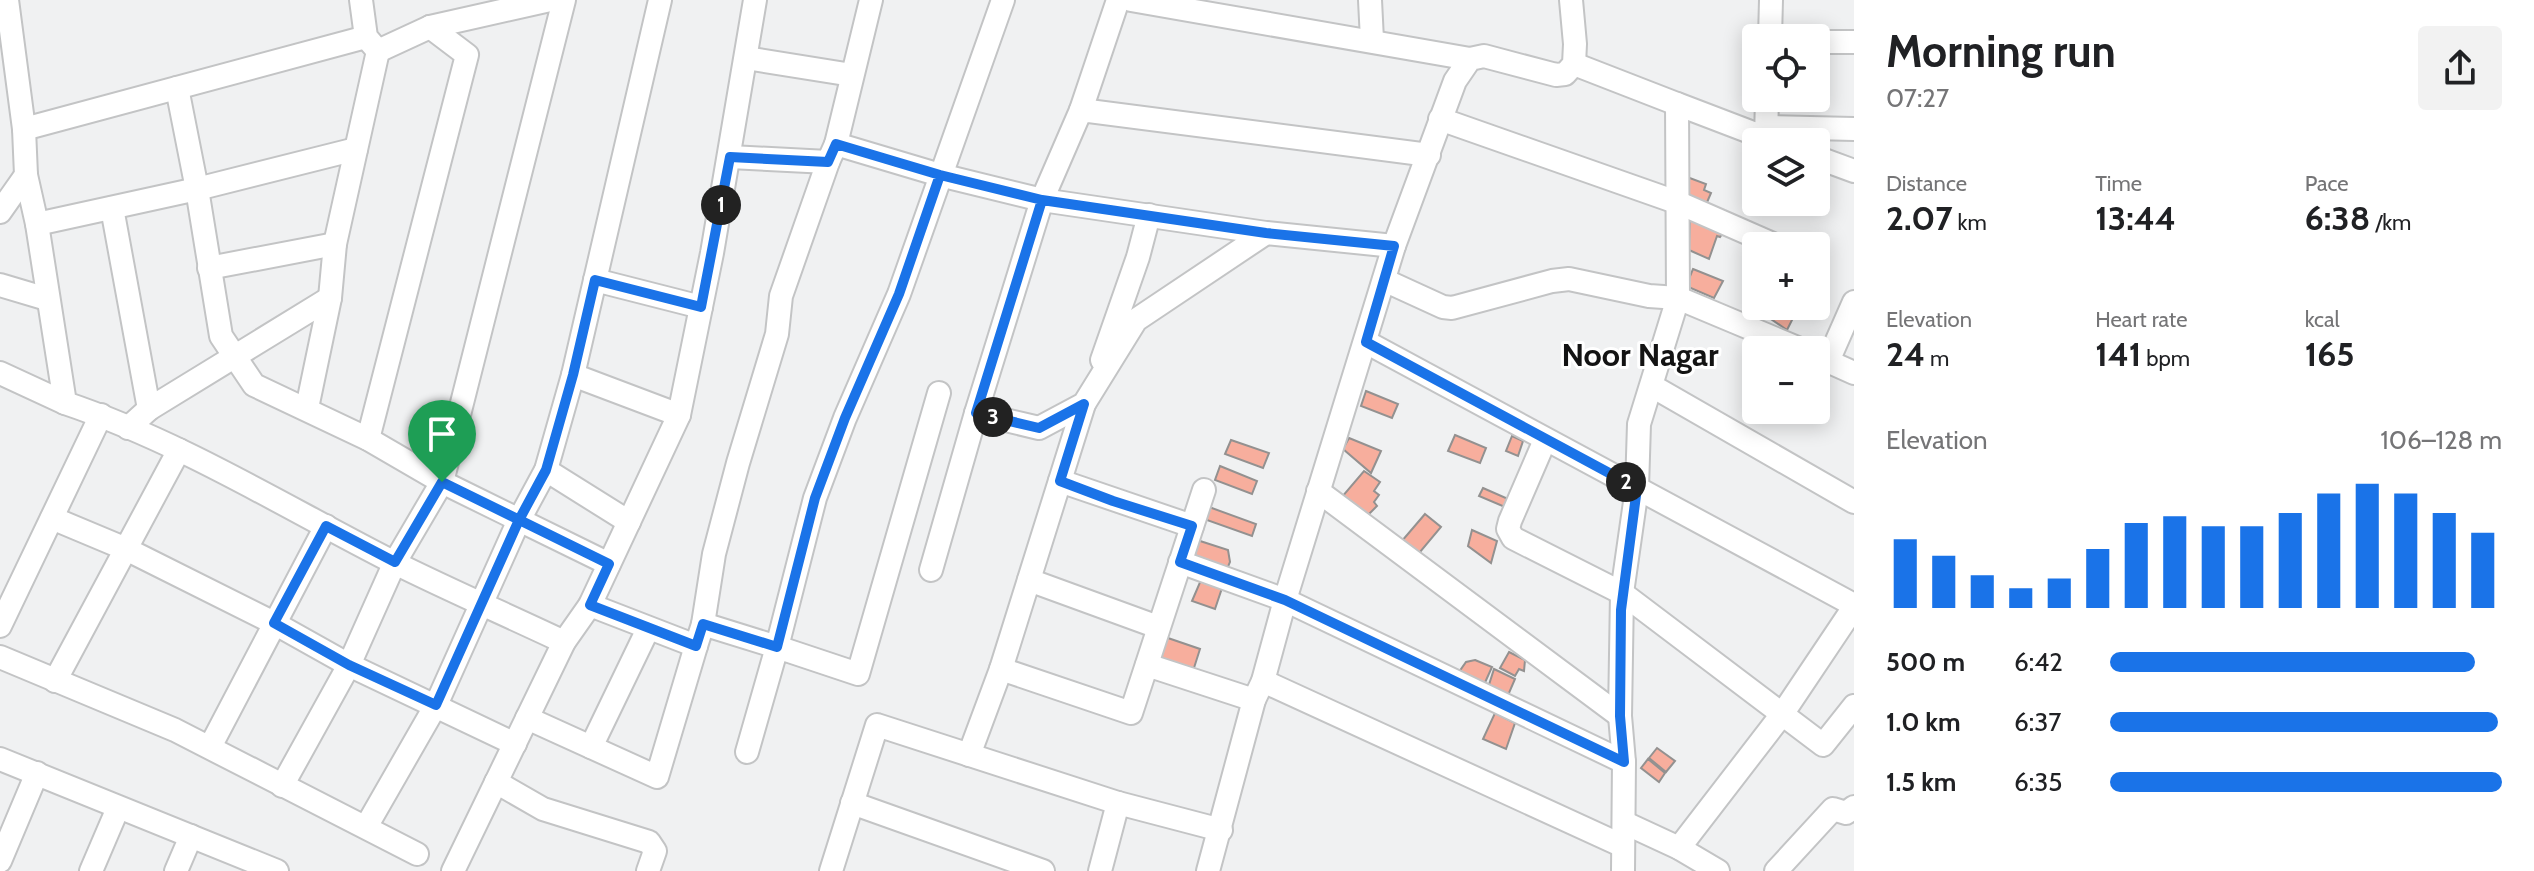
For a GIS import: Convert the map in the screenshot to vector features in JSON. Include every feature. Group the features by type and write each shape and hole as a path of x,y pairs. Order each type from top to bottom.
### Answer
{"street":[{"path":"7,0 24,129 26,175 37,224 65,403"},
{"path":"307,408 330,298 335,244 356,149 372,44 361,0"},
{"path":"24,129 177,88 550,0"},
{"path":"282,786 349,665 395,562 442,482 564,0"},
{"path":"366,827 436,705 519,520 546,470 573,375 660,0"},
{"path":"462,869 496,782 564,642 590,605 679,415 730,157 755,0"},
{"path":"527,718 657,777 703,624 714,554 777,334 781,296 832,153 871,0"},
{"path":"747,752 815,498 845,418 899,294 1003,0"},
{"path":"931,570 1042,200 1081,110 1118,0"},
{"path":"1131,0 1470,59 1484,56 1556,75 1565,74 1574,64 1571,0"},
{"path":"1370,0 1372,40"},
{"path":"1770,24 1771,0"},
{"path":"368,439 467,55 430,27"},
{"path":"1830,42 1854,42"},
{"path":"746,58 852,75"},
{"path":"1208,871 1285,600 1394,246 1455,81 1470,59"},
{"path":"1574,64 1746,128"},
{"path":"177,88 221,336 254,385 307,408 442,482 609,564"},
{"path":"1623,871 1624,762 1620,716 1622,593 1637,488 1639,424 1678,298 1677,104"},
{"path":"1081,110 1429,155"},
{"path":"1440,119 1679,203 1745,232"},
{"path":"1830,131 1854,129"},
{"path":"37,224 197,189 356,149"},
{"path":"730,157 832,153 1042,200 1266,233 1394,246"},
{"path":"1830,162 1854,171"},
{"path":"0,212 26,175"},
{"path":"112,208 149,409"},
{"path":"969,755 1001,669 1060,481 1138,257 1149,215"},
{"path":"976,413 1039,428 1090,394 1136,320 1266,233"},
{"path":"209,268 335,244"},
{"path":"1384,280 1443,307 1452,308 1569,279 1649,296 1678,298 1769,336"},
{"path":"595,280 701,307"},
{"path":"0,285 47,299"},
{"path":"128,428 149,409 330,298"},
{"path":"1830,344 1854,302"},
{"path":"1366,342 1854,606 1783,713 1679,848"},
{"path":"1830,362 1854,373"},
{"path":"0,373 179,450 395,562 564,642"},
{"path":"573,375 679,415"},
{"path":"1652,386 1854,502"},
{"path":"703,624 858,674 939,393"},
{"path":"0,626 101,415"},
{"path":"1545,440 1510,521 1510,534 1622,593 1823,745 1854,706"},
{"path":"55,681 179,450"},
{"path":"546,470 629,522"},
{"path":"1060,481 1192,526"},
{"path":"1001,669 1131,713 1204,490"},
{"path":"1318,491 1620,716"},
{"path":"52,518 126,549 274,623 349,665 515,744"},
{"path":"210,747 326,526"},
{"path":"1180,562 1285,600 1624,762"},
{"path":"1029,580 1158,627"},
{"path":"590,605 696,646"},
{"path":"591,747 648,629"},
{"path":"0,657 175,730 417,854"},
{"path":"1147,665 1259,691 1623,846"},
{"path":"831,871 877,725 1118,803 1221,830"},
{"path":"0,759 272,870"},
{"path":"0,861 37,773"},
{"path":"496,782 543,809 649,842 655,851 648,871"},
{"path":"852,803 1043,871"},
{"path":"1100,871 1118,803"},
{"path":"1776,871 1833,809 1846,813 1854,807"},
{"path":"91,871 118,808"},
{"path":"1625,823 1679,848 1718,871"},
{"path":"176,871 191,836"}],"building":[{"path":"1687,177 1706,184 1704,190 1711,193 1705,207 1686,197"},
{"path":"1690,218 1724,231 1720,237 1717,236 1709,259 1689,250"},
{"path":"1693,269 1723,281 1714,298 1686,286"},
{"path":"1772,320 1792,320 1787,330"},
{"path":"1366,391 1398,404 1392,418 1361,406"},
{"path":"1455,435 1486,448 1480,463 1448,451"},
{"path":"1512,436 1523,441 1518,456 1506,451"},
{"path":"1349,438 1381,451 1371,473 1343,449"},
{"path":"1231,440 1269,453 1263,468 1225,454"},
{"path":"1220,466 1257,481 1252,494 1215,480"},
{"path":"1364,471 1380,482 1374,491 1379,495 1374,502 1377,506 1366,517 1341,498"},
{"path":"1483,488 1515,502 1512,510 1479,496"},
{"path":"1209,507 1256,524 1252,536 1204,519"},
{"path":"1425,514 1441,527 1415,558 1401,542"},
{"path":"1472,530 1497,541 1491,563 1468,546"},
{"path":"1197,540 1228,550 1230,562 1227,569 1192,561"},
{"path":"1201,580 1222,588 1215,609 1192,601"},
{"path":"1165,637 1200,649 1193,671 1160,659"},
{"path":"1509,652 1525,660 1524,671 1519,669 1515,676 1500,668"},
{"path":"1475,660 1492,667 1483,687 1459,672 1466,662"},
{"path":"1494,669 1515,679 1506,700 1487,691"},
{"path":"1495,713 1515,723 1506,749 1483,739"},
{"path":"1657,748 1675,761 1666,772 1649,758"},
{"path":"1648,759 1665,773 1659,782 1641,768"}],"district":[{"name":"Noor Nagar","path":"1640,355"}],"route":[{"path":"442,482 395,562 326,526 274,623 349,665 436,705 519,520 546,470 573,375 595,280 701,307 730,157 828,162 836,144 940,175 1042,200 1266,233 1394,246 1366,342 1637,488 1621,610 1620,716 1624,762 1285,600 1180,562 1192,526 1060,481 1084,404 1039,428 976,413 1042,200 940,175 899,294 845,418 815,498 777,647 703,624 696,646 590,605 609,564 519,520 442,482"}]}
